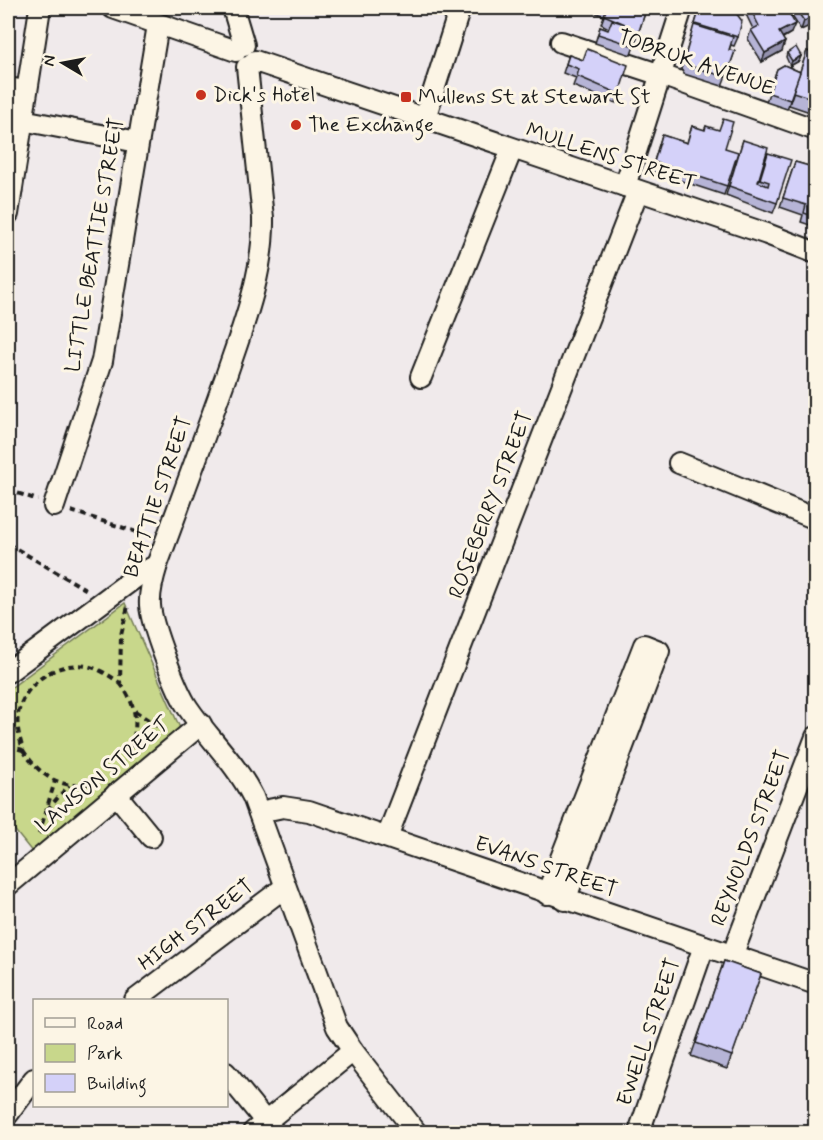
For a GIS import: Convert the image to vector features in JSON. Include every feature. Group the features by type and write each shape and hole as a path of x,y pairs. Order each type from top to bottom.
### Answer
{"street":[{"path":"8,214 21,120 17,89 40,8"},
{"name":"MULLENS STREET","path":"113,8 245,56 767,234 816,253"},
{"name":"BEATTIE STREET","path":"233,8 245,56 264,242 260,266 228,369 148,570 152,616 179,692 187,707 244,779 259,812 337,1027 416,1132"},
{"path":"424,118 460,8"},
{"name":"ROSEBERRY STREET","path":"387,837 632,189 661,75 682,8"},
{"name":"LITTLE BEATTIE STREET","path":"54,506 102,361 158,25"},
{"name":"TOBRUK AVENUE","path":"561,42 816,130"},
{"path":"21,120 138,142"},
{"path":"421,377 512,148"},
{"path":"679,463 816,519"},
{"path":"8,672 148,570"},
{"path":"556,897 607,766 659,651 644,645 607,766"},
{"name":"LAWSON STREET","path":"8,885 201,724"},
{"name":"REYNOLDS STREET","path":"732,956 808,781 816,737"},
{"path":"116,794 151,837"},
{"name":"EVANS STREET","path":"259,812 283,807 299,809 816,984"},
{"name":"HIGH STREET","path":"136,999 285,887"},
{"name":"EWELL STREET","path":"639,1132 704,946"},
{"path":"228,1076 264,1129 353,1051"},
{"path":"8,1114 33,1080"}],"path":[{"path":"8,490 152,537"},
{"path":"8,544 88,590"},
{"path":"120,683 121,635 124,619 148,570"},
{"path":"110,775 97,782 69,785 42,774 31,763 23,750 18,733 18,714 25,697 36,682 51,671 69,666 87,666 105,672 120,683 132,701 136,730 132,748 122,765"},
{"path":"135,711 166,731"},
{"path":"8,746 23,750"},
{"path":"37,861 35,848 55,781"},
{"path":"46,810 69,785"}],"green space":[{"path":"125,603 180,728 33,853 8,822 8,690"}],"building":[{"path":"607,8 646,10 634,46 598,34 600,27 608,30 612,20 625,24 604,15"},
{"path":"708,8 733,9 742,21 738,37 695,24 699,11 706,14"},
{"path":"750,8 791,8 787,10 795,24 779,32 785,42 765,53 751,30 759,26"},
{"path":"795,8 816,8 816,16 804,21"},
{"path":"694,25 733,37 729,50 735,51 726,77 687,65 684,60"},
{"path":"796,47 801,56 792,61 787,53"},
{"path":"587,49 628,65 619,94 577,76 579,69 566,64 569,55 583,60"},
{"path":"807,51 816,54 815,99 793,92"},
{"path":"784,65 800,72 790,100 769,93 777,69"},
{"path":"723,119 733,122 725,148 738,152 727,186 654,162 662,135 687,143 692,126 705,130 706,126 719,130"},
{"path":"743,140 768,148 758,182 768,186 769,182 760,179 768,153 791,160 777,203 729,186"},
{"path":"795,162 816,168 816,217 804,213 806,205 783,198"},
{"path":"724,961 761,974 732,1056 696,1043"}],"place":[{"name":"Dick's Hotel","path":"201,95"},
{"name":"Mullens St at Stewart St","path":"406,97"},
{"name":"The Exchange","path":"296,125"}]}
